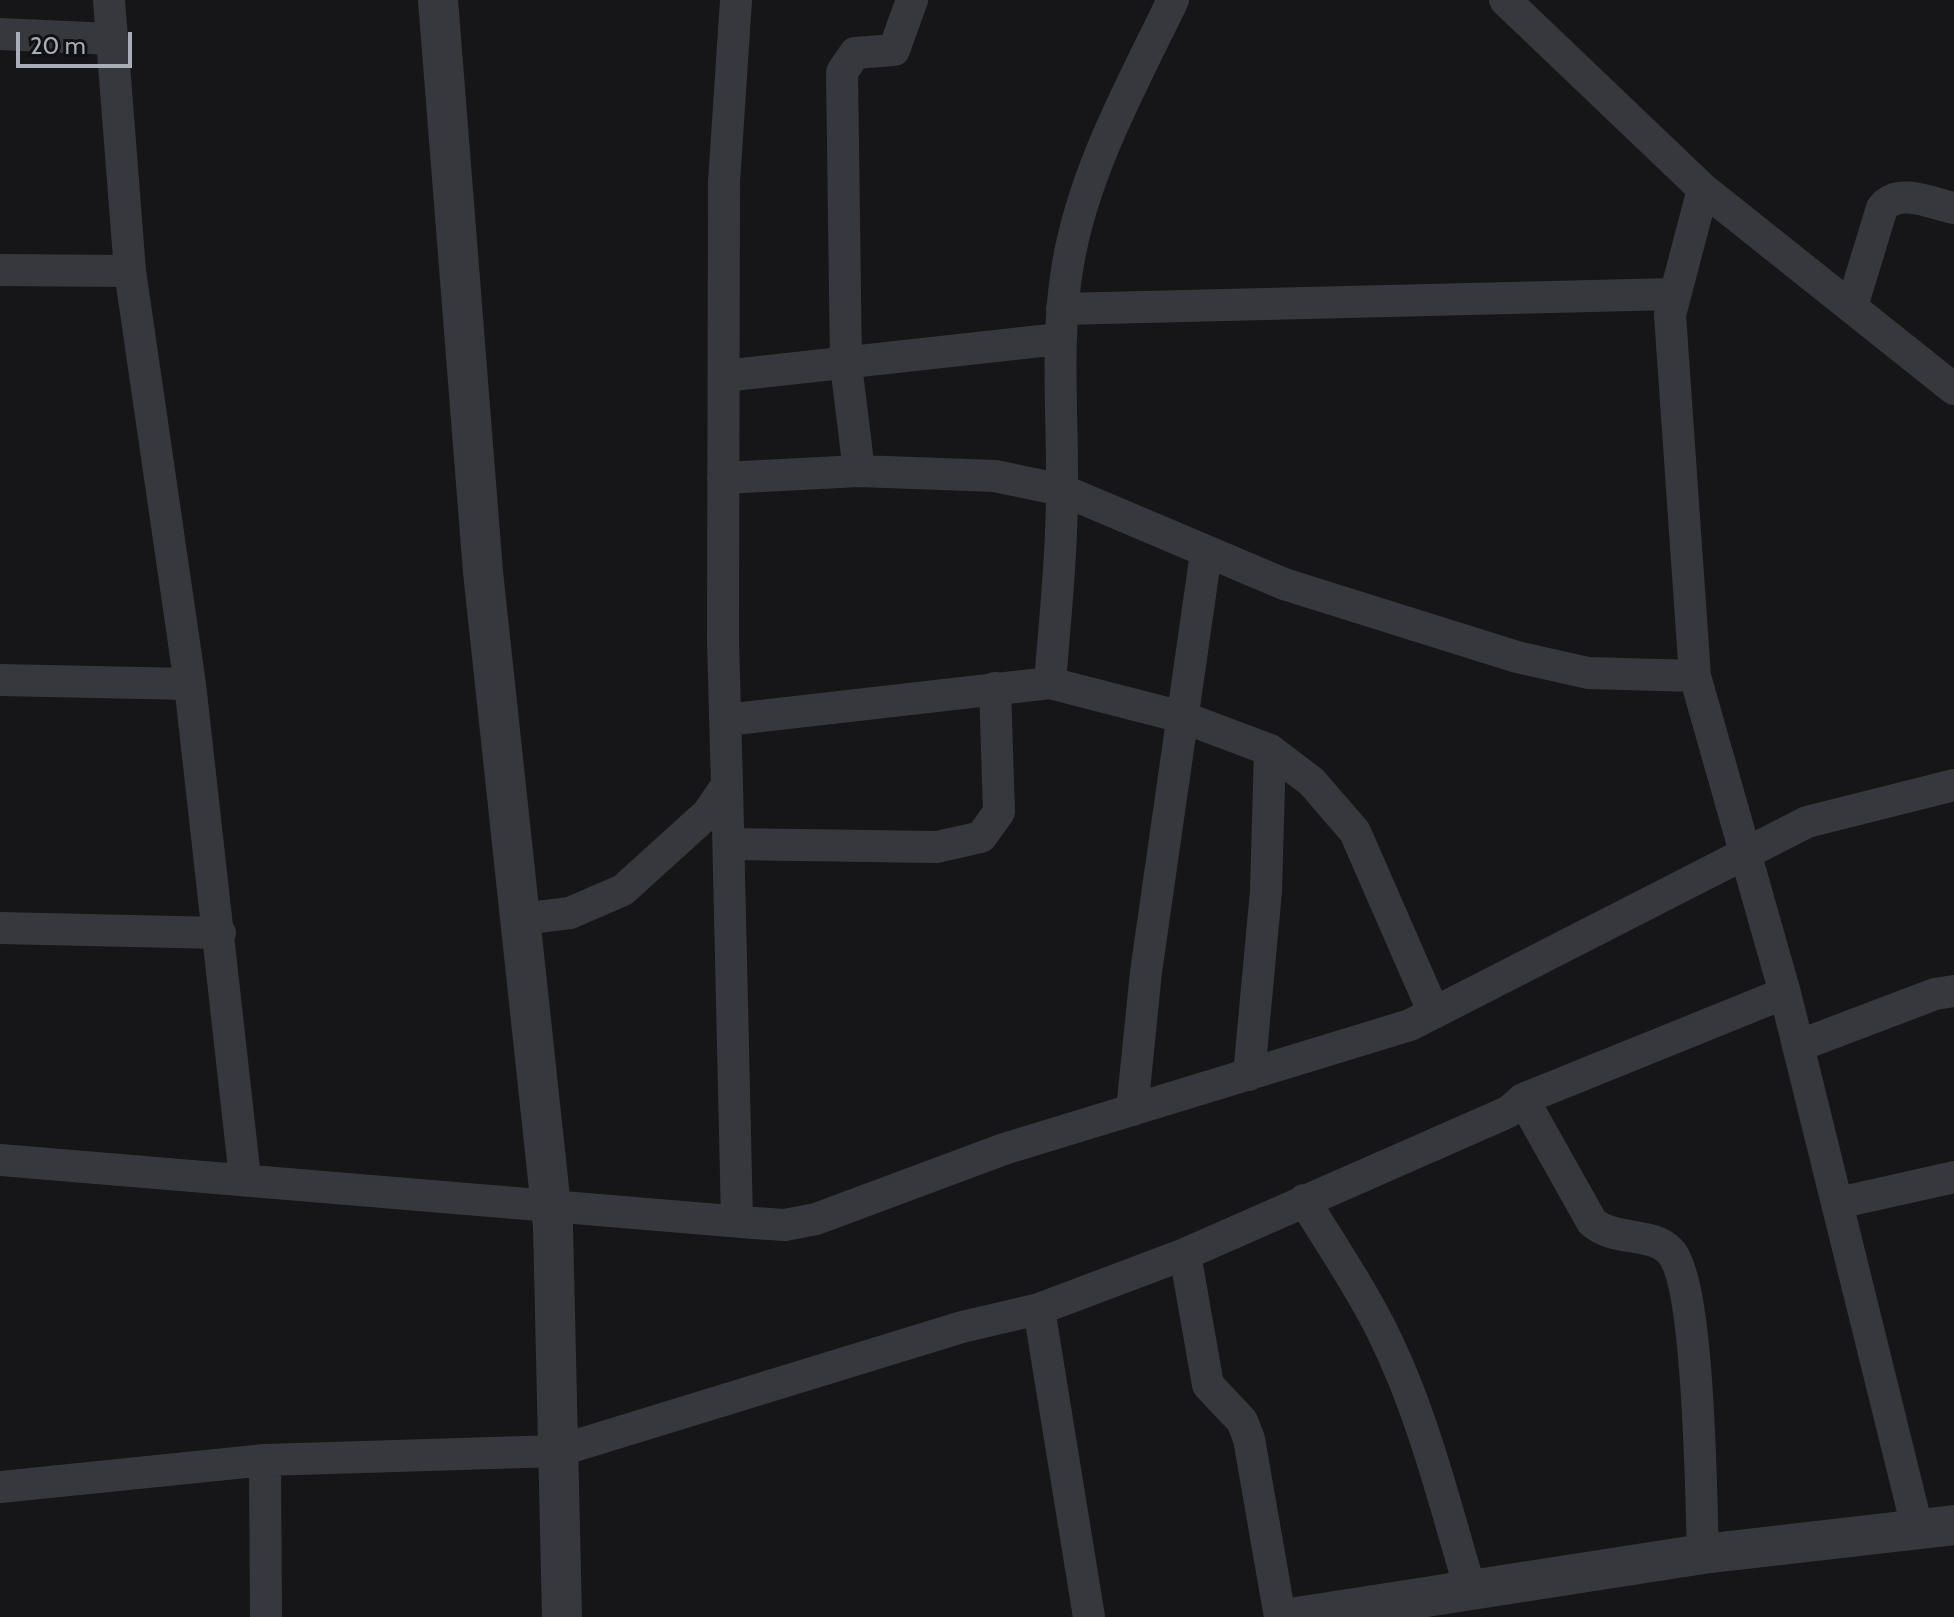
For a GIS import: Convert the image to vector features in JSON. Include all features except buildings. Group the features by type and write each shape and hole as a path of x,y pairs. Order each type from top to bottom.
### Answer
{"street":[{"path":"109,0 130,271 190,684 245,1178"},
{"path":"438,0 483,572 551,1203 562,1617"},
{"path":"736,0 724,182 723,478 737,1220"},
{"path":"859,471 846,365 842,72 855,53 894,50 912,0"},
{"path":"1050,683 1062,490 1061,324 1068,263 1086,188 1173,0"},
{"path":"1505,0 1703,189 1954,389"},
{"path":"0,34 112,39"},
{"path":"1297,1617 1703,1554 1936,1526 1838,1203 1785,993 1695,676 1670,315 1673,294 1703,189"},
{"path":"1852,306 1882,208 1889,200 1900,196 1954,208"},
{"path":"0,270 130,271"},
{"path":"724,376 846,365 1061,324 1673,294"},
{"path":"723,478 859,471 995,476 1062,490 1284,584 1517,657 1588,673 1695,676"},
{"path":"1132,1110 1146,972 1206,553"},
{"path":"0,680 190,684"},
{"path":"726,720 1050,683 1182,717 1270,750 1312,782 1355,832 1434,1013"},
{"path":"729,844 937,847 981,837 990,829 999,812 995,688"},
{"path":"1249,1075 1266,891 1270,750"},
{"path":"521,919 570,913 623,890 708,813 727,785"},
{"path":"0,1160 551,1203 785,1225 816,1219 1004,1149 1410,1025 1744,857 1807,822 1954,785"},
{"path":"0,928 220,933"},
{"path":"1798,1046 1935,994 1954,991"},
{"path":"0,1487 265,1460 558,1451 962,1327 1039,1309 1185,1254 1508,1112 1523,1099 1785,993"},
{"path":"1523,1099 1592,1222 1607,1233 1660,1242 1680,1262 1686,1290 1697,1403 1703,1554"},
{"path":"1838,1203 1954,1177"},
{"path":"1304,1200 1382,1330 1398,1366 1421,1429 1471,1592"},
{"path":"1185,1254 1208,1385 1242,1421 1249,1439 1280,1617"},
{"path":"1039,1309 1089,1617"},
{"path":"265,1460 266,1617"}]}
